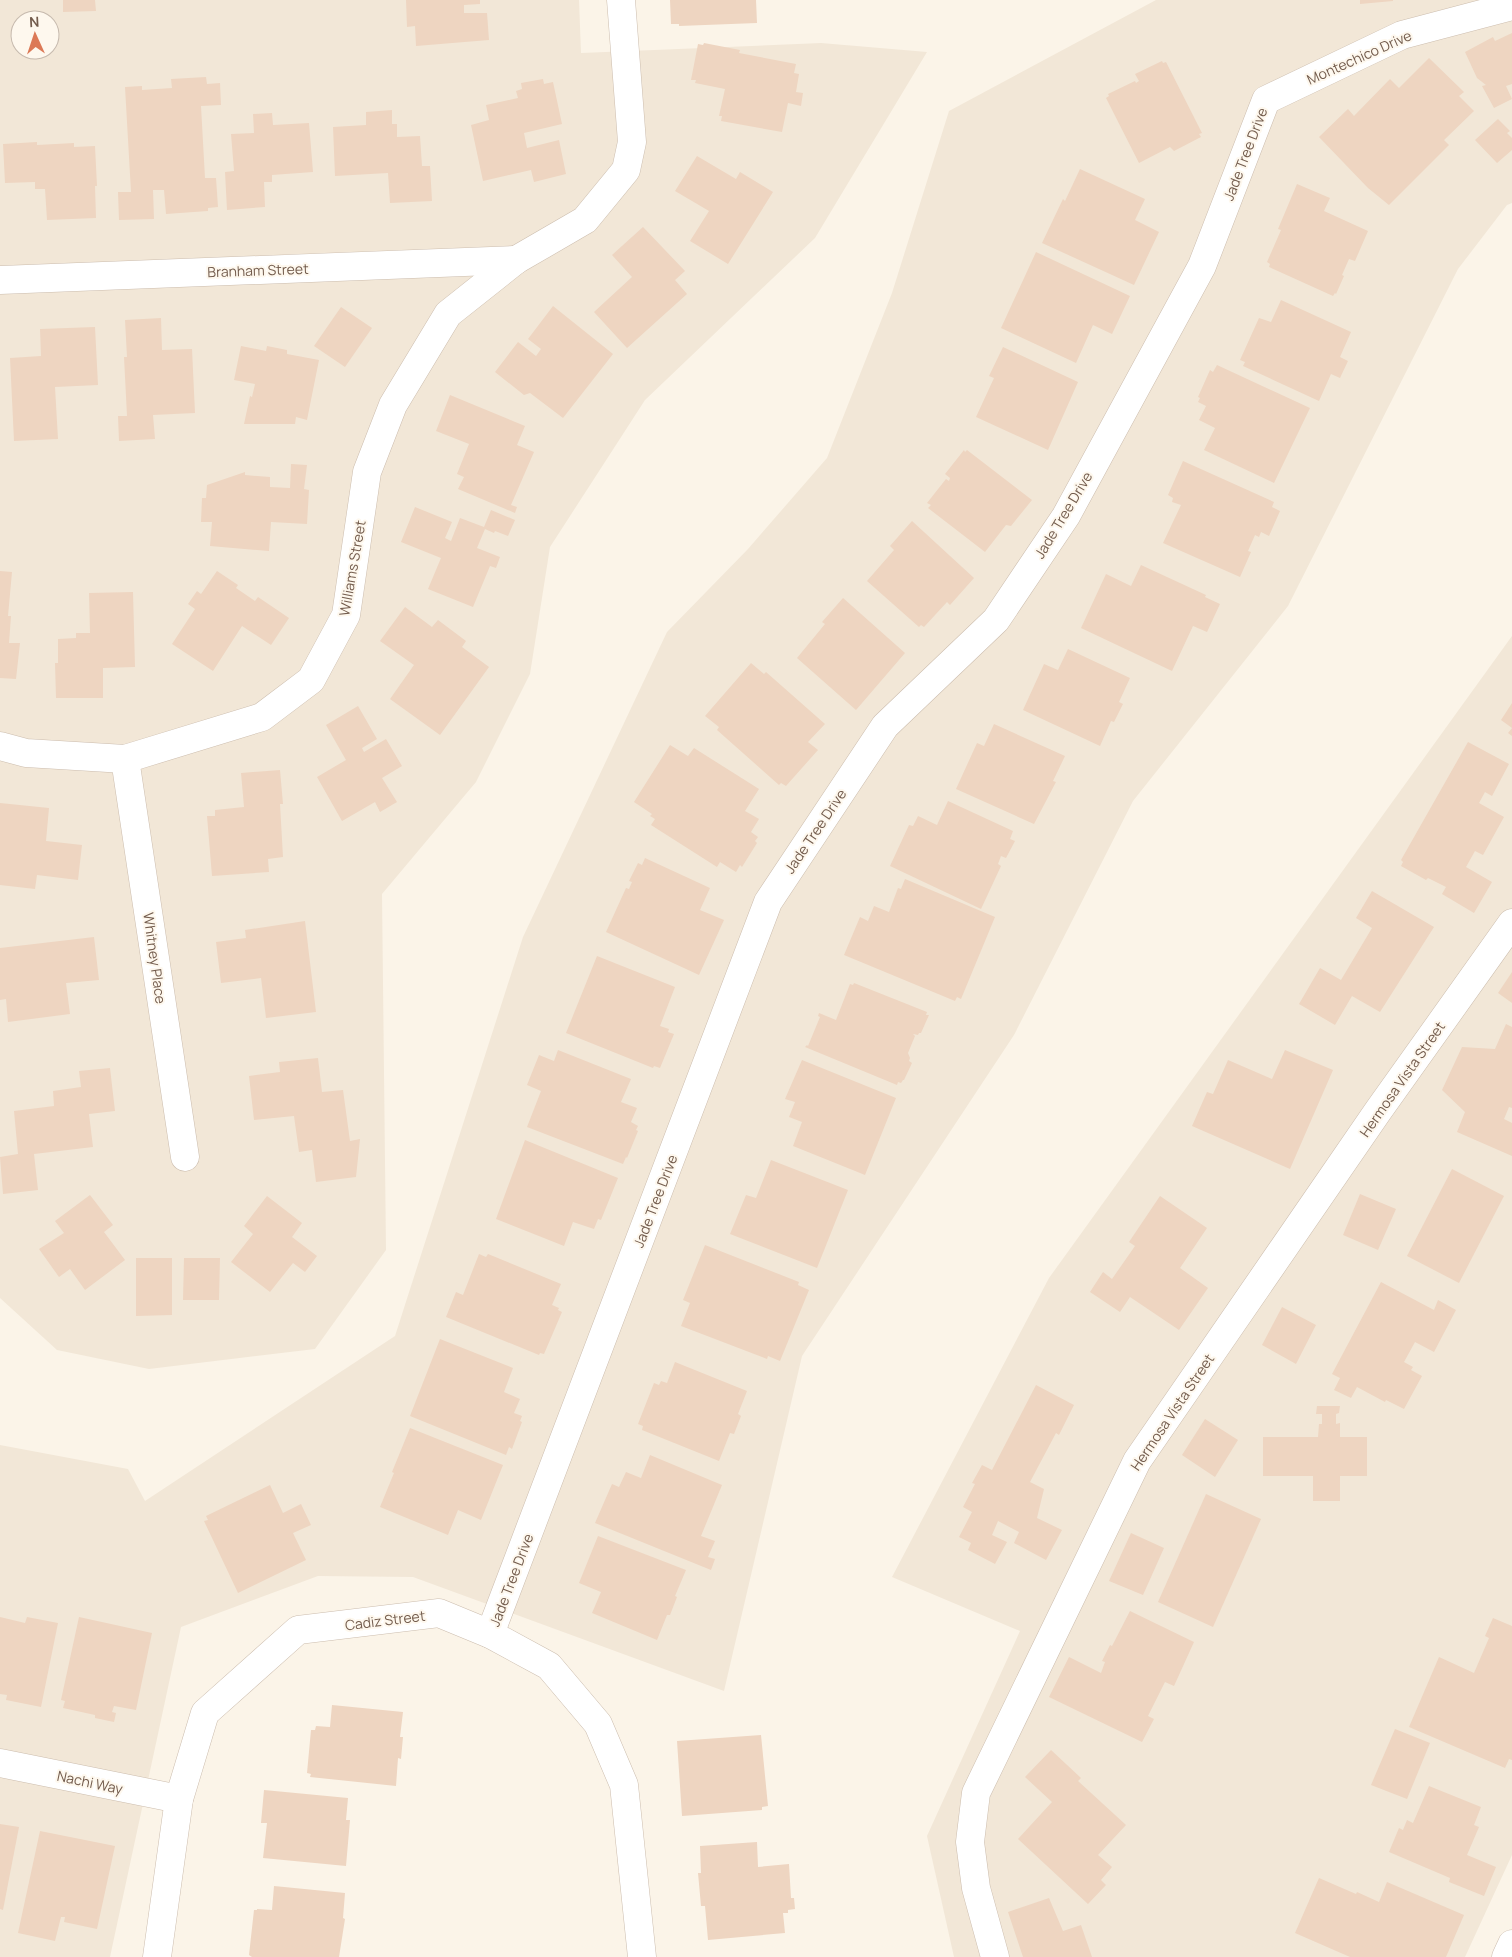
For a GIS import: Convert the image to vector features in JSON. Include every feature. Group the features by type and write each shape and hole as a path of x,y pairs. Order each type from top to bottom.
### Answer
{"street":[{"name":"Williams Street","path":"0,746 26,753 125,759 262,717 311,680 346,615 367,472 392,405 448,314 516,260 585,220 626,170 632,142 621,0"},
{"name":"Montechico Drive","path":"1266,100 1402,35 1512,6"},
{"name":"Jade Tree Drive","path":"490,1634 768,902 885,726 996,620 1066,516 1202,266 1266,100"},
{"name":"Branham Street","path":"0,280 516,260"},
{"name":"Whitney Place","path":"125,759 185,1157"},
{"name":"Hermosa Vista Street","path":"995,1957 976,1888 970,1842 976,1792 1137,1461 1378,1111 1512,922"},
{"name":"Cadiz Street","path":"157,1957 179,1799 205,1713 298,1630 439,1613 490,1634 549,1666 598,1724 624,1785 642,1957"},
{"name":"Nachi Way","path":"0,1763 179,1799"},
{"path":"1506,1957 1512,1944"}],"shaded area":[{"path":"0,0 579,0 581,53 821,43 927,52 815,238 645,400 550,547 530,674 476,782 382,894 386,1250 315,1349 149,1369 57,1350 0,1298"},
{"path":"1156,0 1512,0 1512,203 1507,205 1458,269 1288,606 1133,801 1014,1035 802,1356 724,1691 413,1577 318,1576 181,1627 110,1957 0,1957 0,1445 128,1469 145,1501 395,1336 523,937 667,632 748,549 827,458 892,293 949,111"},
{"path":"1512,636 1512,1855 1465,1957 954,1957 927,1836 1020,1631 892,1577 1049,1278"}],"building":[{"path":"63,0 95,0 96,11 63,12"},
{"path":"406,0 480,0 480,4 464,5 464,13 487,13 489,40 416,46 415,26 407,27"},
{"path":"670,0 756,0 757,23 679,26 679,24 671,24"},
{"path":"1360,0 1393,0 1393,1 1360,4"},
{"path":"1512,33 1512,84 1506,86 1512,99 1494,108 1482,86 1486,85 1477,78 1465,52 1493,37 1495,41"},
{"path":"704,43 740,50 739,53 796,64 794,73 799,74 796,92 803,93 801,106 788,103 782,132 721,121 722,116 719,116 725,89 695,83 696,80 691,80 698,44 703,45"},
{"path":"1429,58 1464,92 1459,96 1474,111 1444,140 1449,145 1389,205 1368,188 1319,137 1348,109 1354,116 1390,79 1399,88"},
{"path":"1162,61 1163,63 1166,62 1202,133 1199,134 1201,137 1174,151 1170,147 1139,163 1106,98 1109,96 1108,94 1135,81 1136,83 1139,81 1135,74"},
{"path":"206,77 207,84 220,83 221,105 201,106 205,178 216,178 218,207 208,208 208,211 166,214 164,190 153,190 154,219 119,220 118,192 131,192 125,87 142,86 142,90 172,88 171,79"},
{"path":"543,79 544,84 553,82 562,124 524,133 527,148 559,140 566,174 534,182 531,170 483,181 471,125 489,120 486,105 518,98 516,91 522,89 521,83"},
{"path":"392,110 392,124 397,124 397,137 420,136 422,166 430,166 432,201 390,203 388,173 335,176 333,127 366,125 366,112"},
{"path":"272,113 273,125 309,123 313,172 272,175 272,182 264,182 265,207 227,210 225,172 234,171 231,134 254,133 253,114"},
{"path":"1498,119 1510,131 1507,133 1512,138 1512,150 1497,163 1475,140"},
{"path":"37,142 37,145 74,143 74,147 95,146 96,218 47,220 45,189 35,189 35,182 5,183 3,144"},
{"path":"697,156 736,179 740,172 773,192 728,264 690,241 709,211 675,191"},
{"path":"1080,169 1145,199 1135,220 1159,232 1134,285 1042,243"},
{"path":"1297,184 1330,198 1324,211 1368,231 1355,261 1349,259 1342,275 1344,276 1336,294 1333,296 1269,267 1270,264 1267,262 1281,230 1278,229"},
{"path":"643,227 685,271 675,280 687,294 627,348 594,312 632,277 612,255"},
{"path":"1036,252 1130,296 1112,334 1093,325 1076,363 1001,328"},
{"path":"1281,300 1351,332 1340,357 1348,361 1340,378 1331,374 1319,401 1243,366 1245,362 1240,360 1259,318 1271,322"},
{"path":"553,306 613,354 563,418 530,393 524,395 495,372 518,342 536,356 541,349 528,339"},
{"path":"341,307 372,328 345,367 314,346"},
{"path":"161,318 162,350 192,349 195,413 153,415 155,439 119,441 118,416 127,416 124,357 127,357 125,320"},
{"path":"95,327 98,385 55,387 58,439 14,441 10,358 41,356 40,329"},
{"path":"241,346 266,351 267,346 287,350 287,354 319,360 307,420 296,417 295,424 244,424 250,396 252,397 255,384 234,380"},
{"path":"1003,347 1078,382 1048,450 976,417 994,378 989,376"},
{"path":"1217,365 1310,408 1274,483 1204,450 1215,428 1199,420 1206,406 1198,402 1200,398 1198,397 1210,370 1213,372"},
{"path":"450,395 525,426 517,445 534,452 511,505 517,507 515,513 458,489 464,477 457,474 469,444 436,431"},
{"path":"964,450 965,452 967,450 1032,500 1011,526 1006,525 985,552 928,508 931,505 927,503 946,479 949,481 950,478 945,474"},
{"path":"1183,461 1274,502 1272,507 1280,511 1269,536 1261,532 1259,537 1255,535 1248,551 1251,552 1240,577 1163,543 1181,505 1172,502 1173,498 1168,495"},
{"path":"291,464 307,465 304,489 309,490 307,524 271,522 269,551 210,546 212,522 201,522 202,498 206,498 207,485 245,472 245,475 270,477 270,487 290,488"},
{"path":"415,507 452,522 445,538 451,541 460,518 484,527 491,510 515,520 508,536 485,529 477,548 500,557 496,568 490,566 473,607 428,589 441,558 401,542"},
{"path":"912,521 974,578 950,605 947,602 924,627 921,625 919,627 867,581 894,550 890,546"},
{"path":"1141,565 1206,595 1205,597 1220,604 1207,632 1193,626 1172,671 1081,628 1106,574 1131,586"},
{"path":"0,571 12,572 8,616 11,616 9,643 20,643 16,679 0,678"},
{"path":"217,571 238,585 236,588 255,601 258,597 289,618 271,645 242,626 213,671 172,644 195,609 188,604 197,591 201,594"},
{"path":"133,592 135,667 103,668 103,698 56,698 55,663 58,663 58,639 76,638 76,633 90,633 89,593"},
{"path":"843,598 905,653 856,710 797,658 825,624 822,622"},
{"path":"405,607 432,627 438,620 466,641 462,647 489,667 440,735 390,699 414,665 380,641"},
{"path":"1068,649 1130,678 1119,702 1123,704 1114,722 1111,721 1100,746 1023,710 1044,664 1058,670"},
{"path":"751,663 764,674 766,672 825,724 808,742 818,750 786,786 781,783 779,785 717,730 719,727 705,716"},
{"path":"1512,703 1512,728 1501,720"},
{"path":"358,706 377,739 362,748 364,752 386,739 402,766 382,778 397,802 380,812 375,802 342,821 317,777 346,760 326,725"},
{"path":"994,724 1065,756 1053,781 1056,782 1034,824 956,789 977,743 984,746"},
{"path":"1512,728 1512,736 1508,733"},
{"path":"1468,742 1509,764 1492,796 1485,792 1479,803 1504,817 1483,855 1475,851 1466,867 1492,882 1474,913 1442,894 1446,887 1428,878 1426,880 1401,866 1403,862 1401,860"},
{"path":"670,745 688,756 694,748 759,789 745,811 759,819 751,832 758,837 755,841 757,843 742,867 740,865 736,872 720,862 717,867 651,825 655,819 650,816 652,814 634,802"},
{"path":"280,770 283,804 280,804 283,857 268,859 269,872 212,876 207,816 215,816 215,810 244,807 241,773"},
{"path":"948,801 1013,831 1010,839 1015,841 1006,858 1001,856 998,864 1001,866 981,909 890,866 909,825 913,826 918,816 937,825"},
{"path":"0,803 49,808 46,841 82,845 78,880 37,875 35,889 0,885"},
{"path":"645,858 710,888 700,910 724,920 699,975 606,932 626,888 629,889 632,882 629,881 638,863 642,865"},
{"path":"905,879 995,917 961,999 957,997 955,1001 844,955 860,917 868,921 874,906 889,912 898,888 901,889"},
{"path":"1372,891 1434,927 1380,1012 1352,996 1335,1025 1299,1004 1320,968 1341,980 1372,928 1356,918"},
{"path":"305,921 316,1012 266,1018 261,978 221,983 216,942 246,938 245,930"},
{"path":"94,937 99,980 66,983 70,1014 8,1022 6,999 0,1000 0,948"},
{"path":"597,956 675,987 660,1026 669,1029 668,1032 674,1034 660,1068 654,1066 653,1068 566,1033"},
{"path":"1512,972 1512,1003 1498,993"},
{"path":"854,983 927,1012 926,1015 929,1015 921,1033 918,1035 913,1034 915,1036 908,1053 909,1061 912,1063 904,1080 901,1083 898,1082 897,1085 805,1047 808,1046 820,1017 818,1016 819,1013 836,1020 850,984 853,985"},
{"path":"1506,1024 1512,1027 1512,1108 1509,1107 1504,1119 1512,1123 1512,1156 1457,1132 1465,1112 1442,1090 1462,1047 1495,1049"},
{"path":"558,1050 631,1079 621,1102 637,1108 631,1122 638,1126 636,1130 638,1131 623,1164 527,1127 541,1091 527,1085 539,1055 554,1061"},
{"path":"1285,1050 1333,1070 1290,1169 1192,1126 1207,1092 1213,1094 1228,1060 1272,1079"},
{"path":"318,1058 322,1092 343,1090 350,1141 360,1139 356,1177 316,1182 312,1150 299,1152 294,1116 254,1120 249,1076 280,1072 279,1062"},
{"path":"802,1060 896,1098 865,1175 793,1146 802,1122 789,1117 795,1102 785,1099"},
{"path":"110,1068 115,1111 89,1114 93,1147 34,1154 38,1190 3,1194 0,1157 18,1154 14,1111 54,1106 53,1091 81,1087 79,1071"},
{"path":"525,1140 618,1178 601,1220 598,1219 594,1229 573,1222 564,1246 496,1219"},
{"path":"771,1160 848,1190 817,1268 730,1234 746,1195 756,1198"},
{"path":"1452,1169 1504,1196 1459,1283 1407,1256"},
{"path":"1360,1194 1396,1209 1378,1250 1343,1235"},
{"path":"90,1195 113,1225 104,1232 125,1260 85,1290 70,1269 59,1277 39,1249 64,1233 55,1221"},
{"path":"267,1196 302,1223 292,1237 317,1256 305,1272 293,1263 270,1292 231,1262 253,1234 244,1226"},
{"path":"1160,1196 1207,1228 1180,1268 1208,1288 1179,1330 1130,1297 1120,1312 1090,1292 1103,1272 1112,1279 1135,1246 1129,1242"},
{"path":"705,1245 799,1282 798,1285 809,1290 780,1361 768,1356 767,1359 681,1326 690,1303 683,1300"},
{"path":"479,1254 486,1257 488,1254 561,1284 552,1305 559,1308 558,1310 562,1312 544,1354 540,1353 539,1355 446,1317 456,1292 463,1295"},
{"path":"136,1258 172,1258 172,1315 136,1316"},
{"path":"184,1258 220,1258 219,1300 183,1300"},
{"path":"1381,1282 1434,1310 1438,1300 1456,1310 1434,1352 1415,1342 1404,1362 1413,1367 1411,1370 1422,1376 1404,1409 1386,1400 1385,1402 1357,1387 1351,1398 1334,1390 1340,1378 1332,1374"},
{"path":"1282,1307 1316,1325 1296,1364 1262,1345"},
{"path":"440,1339 513,1368 504,1392 520,1399 514,1413 522,1416 520,1421 522,1422 512,1449 509,1447 506,1455 410,1416"},
{"path":"675,1362 747,1391 738,1414 741,1416 734,1434 730,1433 719,1461 642,1430 643,1426 638,1424 654,1383 659,1385 661,1381 667,1383"},
{"path":"1036,1385 1074,1405 1059,1435 1056,1433 1030,1482 1044,1489 1037,1518 1062,1530 1046,1560 1014,1543 1019,1532 998,1521 992,1535 1007,1542 995,1564 968,1550 971,1543 959,1537 972,1512 963,1507 975,1484 972,1483 982,1465 992,1470"},
{"path":"1317,1406 1340,1406 1339,1413 1336,1414 1336,1424 1340,1423 1340,1437 1367,1437 1367,1476 1340,1476 1340,1501 1313,1501 1313,1476 1263,1476 1263,1437 1318,1437 1319,1424 1322,1424 1322,1414 1316,1414"},
{"path":"1205,1419 1238,1440 1215,1477 1182,1455"},
{"path":"410,1428 503,1465 481,1520 458,1510 448,1535 380,1507"},
{"path":"650,1455 722,1485 701,1536 715,1541 708,1557 715,1559 711,1570 595,1523 612,1484 619,1487 626,1472 641,1478"},
{"path":"270,1485 283,1513 301,1504 311,1525 293,1533 306,1560 238,1593 204,1521 208,1520 206,1516"},
{"path":"1206,1494 1261,1519 1213,1627 1158,1602"},
{"path":"1131,1533 1164,1548 1143,1595 1109,1581"},
{"path":"598,1536 686,1570 675,1596 677,1597 670,1615 667,1615 657,1640 592,1613 601,1592 579,1583"},
{"path":"1130,1611 1194,1642 1174,1686 1165,1682 1148,1716 1154,1719 1142,1742 1049,1697 1069,1657 1101,1673 1105,1662 1102,1661"},
{"path":"0,1617 25,1623 27,1617 58,1623 41,1707 6,1700 7,1695 0,1694"},
{"path":"79,1617 152,1633 136,1710 114,1706 112,1712 116,1713 114,1722 95,1718 95,1715 63,1708 65,1701 61,1700"},
{"path":"1493,1618 1512,1626 1512,1760 1509,1759 1505,1768 1409,1727 1439,1657 1474,1673 1489,1638 1485,1636"},
{"path":"332,1705 403,1712 400,1737 403,1737 401,1759 398,1758 396,1786 310,1777 311,1774 307,1773 311,1730 315,1730 316,1726 330,1727"},
{"path":"1395,1729 1430,1743 1407,1799 1371,1785"},
{"path":"761,1735 768,1806 762,1807 762,1810 682,1816 677,1741"},
{"path":"1051,1750 1081,1778 1078,1781 1126,1825 1098,1855 1112,1867 1101,1880 1106,1885 1088,1904 1018,1839 1052,1802 1025,1777"},
{"path":"1429,1786 1481,1807 1474,1825 1479,1827 1467,1855 1496,1867 1484,1896 1449,1882 1450,1878 1389,1852 1399,1828 1403,1830 1407,1820 1413,1823"},
{"path":"264,1790 348,1798 346,1820 350,1820 346,1866 263,1858 267,1823 261,1823"},
{"path":"0,1824 19,1827 3,1910 0,1909"},
{"path":"40,1831 115,1846 97,1929 64,1922 65,1917 61,1917 55,1941 18,1933"},
{"path":"757,1842 758,1867 789,1864 791,1898 794,1898 795,1909 788,1910 788,1913 783,1913 785,1933 708,1940 705,1906 701,1906 698,1873 701,1873 700,1846"},
{"path":"1319,1878 1379,1902 1387,1882 1464,1915 1446,1957 1350,1957 1295,1933"},
{"path":"274,1886 345,1893 343,1918 345,1919 339,1957 252,1957 249,1955 254,1910 272,1910"},
{"path":"1049,1898 1063,1931 1081,1925 1092,1957 1023,1957 1008,1912"}]}
